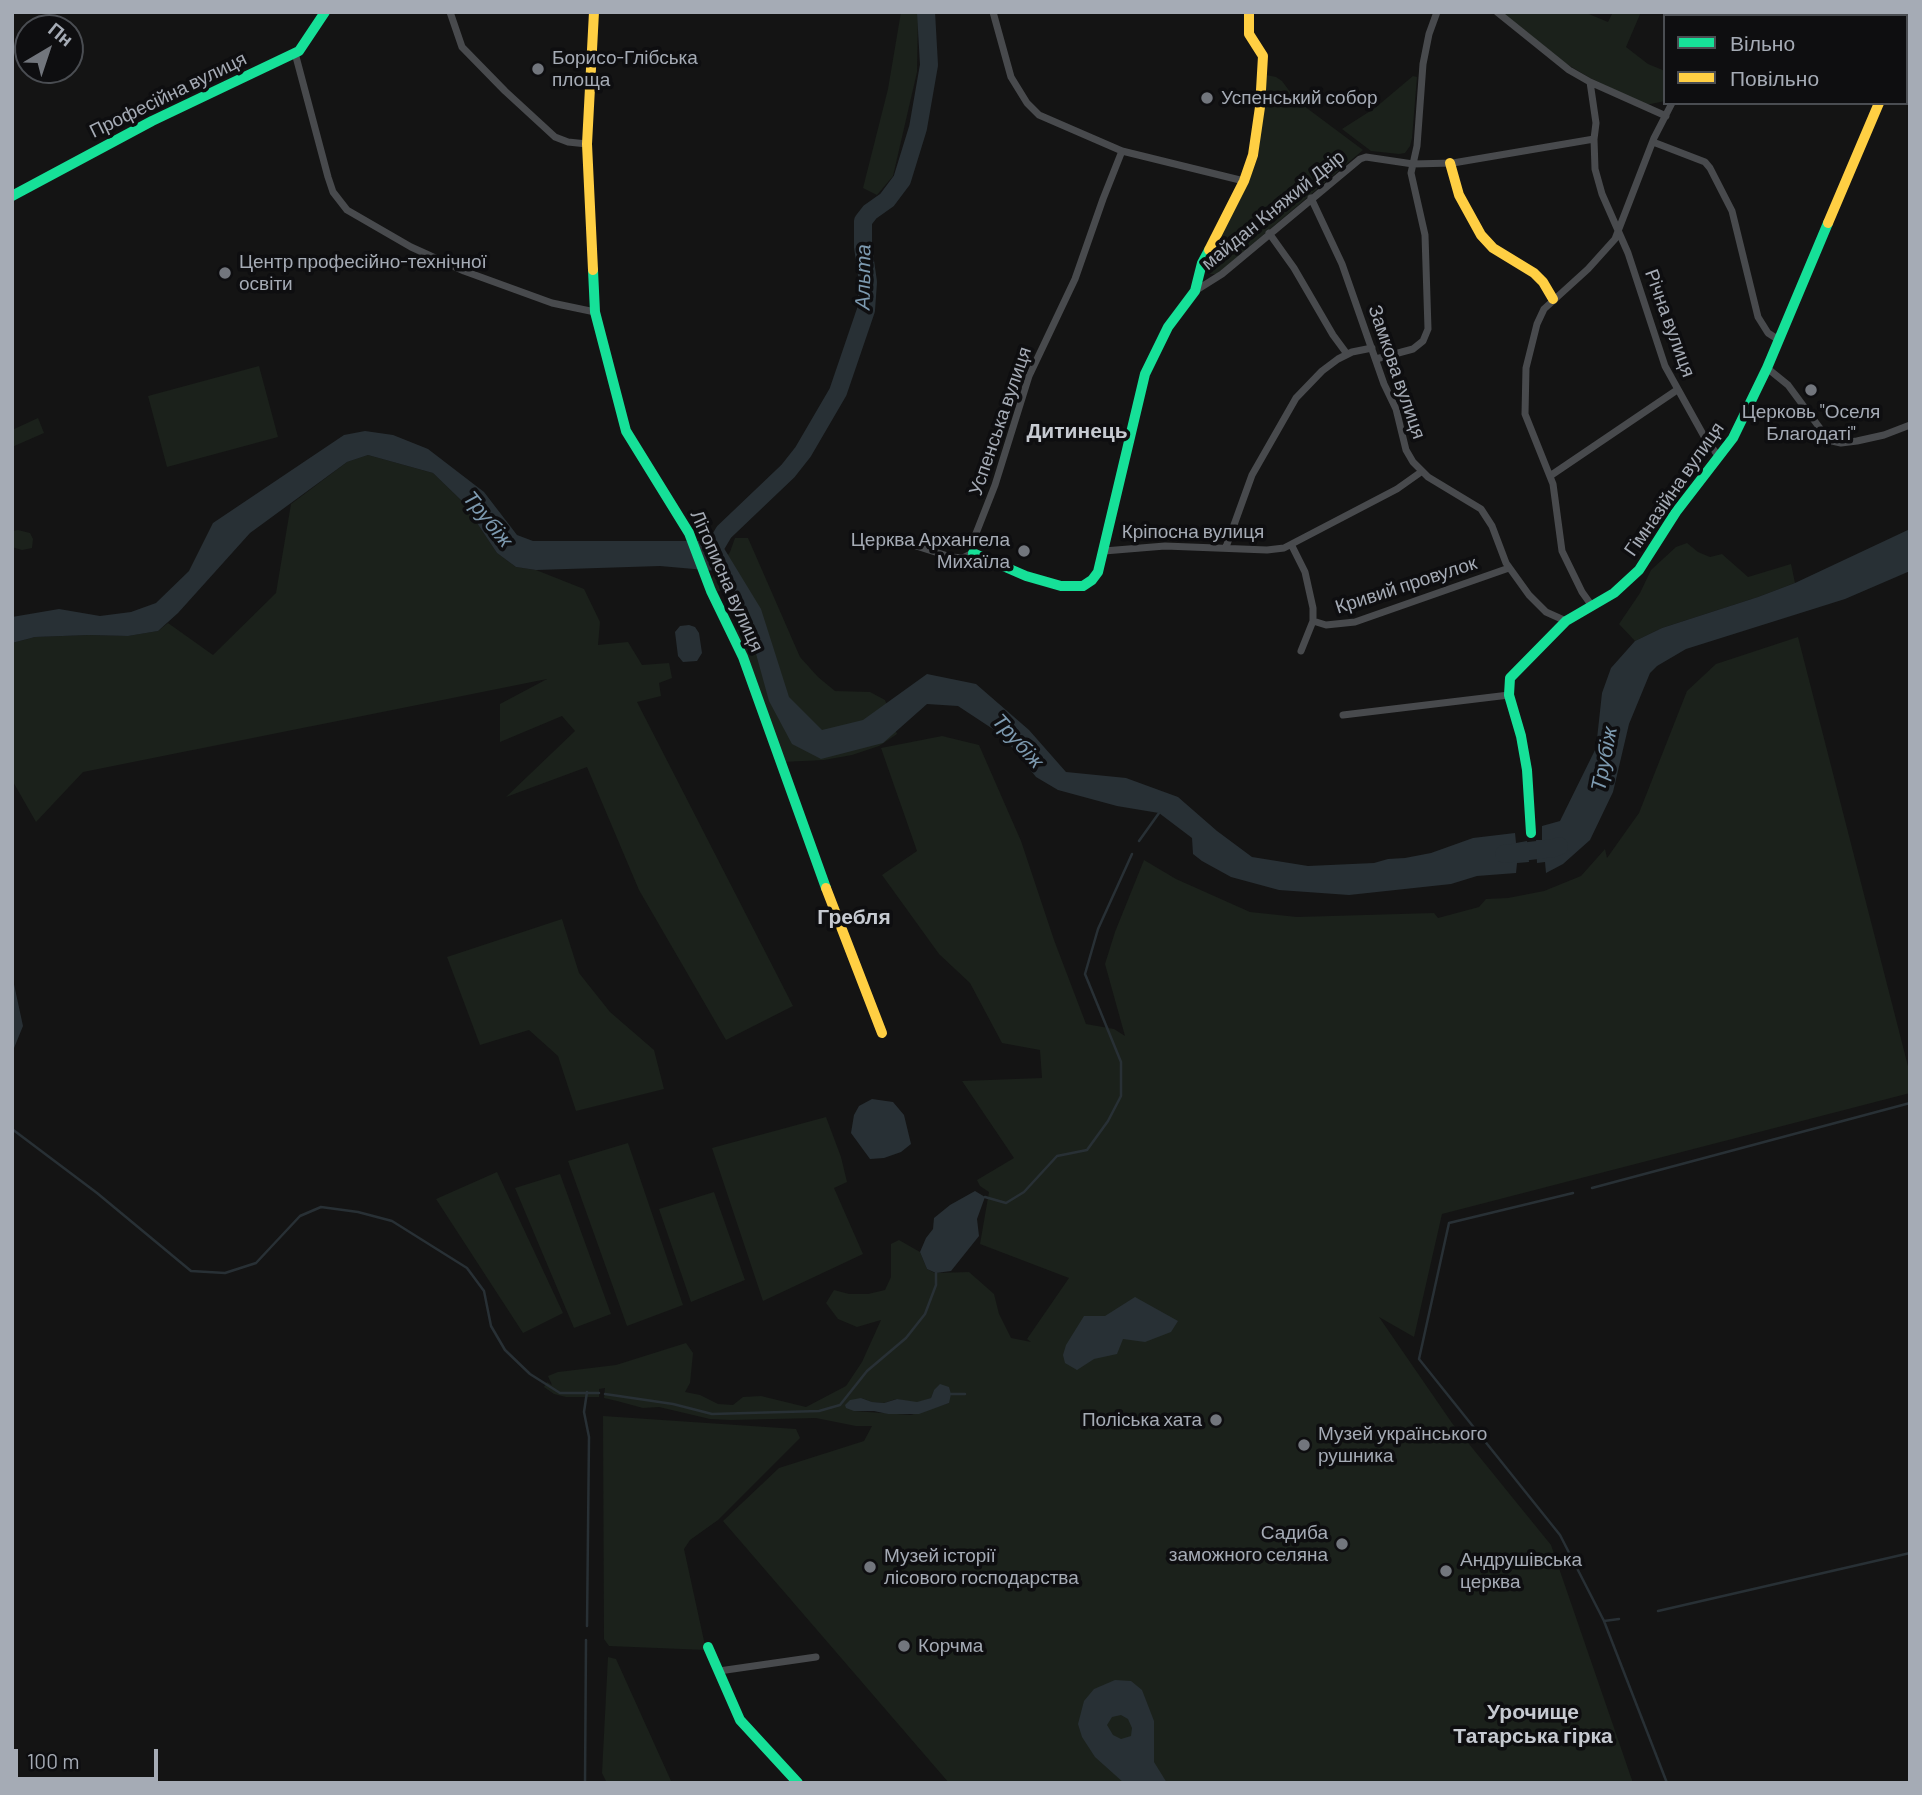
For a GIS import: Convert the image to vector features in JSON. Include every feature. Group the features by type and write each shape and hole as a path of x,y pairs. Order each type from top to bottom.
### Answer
{"street":[{"name":"Професійна вулиця","path":"13,194 152,121 295,53 303,47 325,12"},
{"path":"450,12 462,47 505,91 555,136 568,142 587,145"},
{"name":"Літописна вулиця","path":"594,12 587,145 595,312 626,431 689,533 704,573 743,657 798,814 882,1032"},
{"path":"993,12 1015,86 1039,115 1122,151 1244,181"},
{"path":"1104,551 1145,374 1168,327 1195,291 1202,263 1251,163 1257,138 1263,56 1249,34 1249,12"},
{"path":"1376,359 1413,349 1423,341 1428,329 1426,246 1412,182 1423,64 1437,12"},
{"path":"1497,12 1569,70 1666,116"},
{"path":"295,53 328,177 333,192 347,210 411,247 464,271 552,303 595,312"},
{"name":"Річна вулиця","path":"1590,82 1596,122 1594,139 1598,181 1634,270 1661,355 1677,390 1719,457"},
{"path":"1592,606 1562,551 1550,476 1527,422 1524,406 1526,368 1542,312 1601,257 1619,232 1653,142 1671,105"},
{"name":"Гімназійна вулиця","path":"1509,695 1509,683 1514,672 1566,621 1614,593 1639,570 1676,512 1734,438 1767,368 1878,105"},
{"name":"майдан Княжий Двір","path":"1195,291 1222,274 1311,198 1363,158 1413,164 1450,163 1594,139"},
{"path":"1653,142 1705,162 1710,168 1729,201 1758,317 1764,328 1779,340"},
{"name":"Успенська вулиця","path":"973,553 973,541 995,485 1029,376 1075,279 1122,151"},
{"path":"1450,163 1459,195 1481,235 1490,246 1534,273 1553,299"},
{"name":"Замкова вулиця","path":"1311,198 1342,264 1398,415 1406,450 1421,472 1481,509 1489,519 1509,568 1540,607 1566,621"},
{"path":"1269,233 1347,354"},
{"path":"1226,547 1252,475 1292,404 1322,371 1347,354 1372,348"},
{"path":"1767,368 1788,386 1832,441 1841,443 1866,439 1910,425"},
{"path":"1550,476 1677,390"},
{"name":"Кріпосна вулиця","path":"973,553 1040,582 1077,587 1096,576 1104,551 1165,546 1267,550 1292,546 1320,528 1397,489 1421,472"},
{"path":"859,536 894,539 951,557 963,558 973,553"},
{"name":"Кривий провулок","path":"1292,546 1305,572 1313,608 1313,621 1301,651"},
{"name":"Кривий провулок","path":"1313,621 1335,625 1355,622 1509,568"},
{"path":"1343,715 1509,695 1521,736 1527,770 1531,833"},
{"path":"708,1647 740,1720 798,1783"},
{"path":"719,1671 816,1657"}],"shaded area":[{"path":"901,12 918,12 917,72 893,176 877,195 863,188 888,89"},
{"path":"1501,12 1584,12 1608,22 1613,12 1641,12 1626,47 1648,64 1663,70 1663,101 1646,105 1565,63"},
{"path":"1266,75 1282,81 1296,100 1363,150 1222,270 1217,274 1210,274 1205,267 1247,186 1258,157"},
{"path":"1413,76 1417,77 1412,138 1405,153 1371,151 1342,129 1375,108"},
{"path":"259,366 278,437 167,467 148,396"},
{"path":"38,418 44,433 12,447 12,430"},
{"path":"368,455 433,473 463,502 497,553 516,567 536,570 584,589 600,622 598,645 628,642 642,665 669,663 672,678 659,683 661,696 637,702 793,1006 726,1040 639,890 587,767 506,797 575,731 562,716 500,742 500,704 547,679 83,772 36,822 12,780 12,643 35,637 128,636 158,631 168,623 213,655 276,593 291,504 347,462"},
{"path":"12,531 30,533 33,539 32,548 22,550 12,547"},
{"path":"735,538 748,538 800,657 835,691 870,692 885,700 897,734 879,746 852,755 824,760 782,762 735,631 742,627 725,589 717,592 711,580 730,552"},
{"path":"1687,543 1710,557 1722,554 1748,577 1791,564 1795,583 1662,628 1635,641 1619,624 1640,593 1651,570 1676,547"},
{"path":"1798,637 1910,1074 1910,1093 1442,1214 1414,1337 1379,1317 1452,1423 1551,1545 1633,1783 949,1783 723,1521 779,1468 864,1441 872,1426 856,1426 816,1418 710,1419 659,1407 643,1408 604,1398 605,1388 599,1389 599,1397 566,1397 554,1394 544,1387 547,1382 552,1385 548,1376 558,1372 616,1365 686,1343 693,1353 690,1383 685,1392 700,1395 718,1404 733,1405 743,1397 761,1396 806,1407 846,1386 862,1362 881,1320 857,1327 838,1319 826,1303 834,1290 849,1294 868,1294 885,1290 891,1277 891,1244 899,1240 920,1252 927,1269 935,1273 969,1272 994,1294 999,1314 1011,1338 1031,1342 1027,1339 1069,1278 980,1244 989,1192 980,1186 977,1180 1014,1158 962,1081 1042,1078 1040,1050 1002,1043 970,983 939,954 882,875 917,851 881,748 942,736 979,745 1021,841 1086,1024 1114,1029 1125,1036 1105,964 1144,860 1176,879 1250,912 1297,917 1434,913 1438,918 1479,907 1486,899 1544,891 1581,876 1605,849 1607,858 1639,813 1687,691 1716,664","holes":["934,1390 949,1403 911,1415 854,1411 861,1398 872,1402 884,1403 896,1399 917,1403 931,1398"]},
{"path":"562,919 579,973 610,1012 654,1050 664,1089 576,1111 558,1056 529,1030 480,1045 447,957"},
{"path":"826,1117 847,1182 834,1188 863,1254 763,1301 712,1148"},
{"path":"628,1143 683,1305 627,1326 568,1161"},
{"path":"497,1172 563,1313 523,1333 436,1199"},
{"path":"560,1174 611,1314 574,1328 515,1188"},
{"path":"714,1192 745,1280 691,1302 659,1209"},
{"path":"603,1416 796,1429 800,1438 718,1520 690,1540 684,1549 706,1650 609,1646 604,1639"},
{"path":"608,1657 616,1659 672,1783 607,1783 602,1773"}],"water":[{"path":"365,431 393,435 428,449 484,492 517,535 533,541 705,541 721,532 725,536 722,545 761,609 789,697 822,730 863,720 927,674 976,684 1029,730 1066,772 1126,778 1178,797 1252,857 1308,866 1374,863 1431,853 1473,838 1515,833 1516,843 1527,841 1529,862 1517,863 1516,873 1477,876 1451,884 1349,895 1279,890 1231,877 1193,854 1192,838 1159,813 1117,806 1058,790 1036,777 1002,735 958,706 927,704 883,743 821,759 792,744 769,701 744,610 717,571 660,566 536,570 516,567 497,553 463,502 433,473 368,455 347,462 250,533 178,613 158,631 128,636 35,637 12,643 12,617 59,609 100,616 131,612 156,603 189,571 213,523 344,435"},
{"path":"1910,529 1910,571 1845,599 1686,649 1657,666 1650,673 1629,724 1613,792 1590,840 1563,864 1546,873 1545,862 1537,863 1536,840 1542,840 1542,826 1560,821 1596,748 1602,693 1611,668 1635,641 1662,628 1795,583"},
{"path":"680,626 695,627 699,633 702,653 697,661 683,662 678,656 675,632"},
{"path":"12,975 23,1026 12,1053"},
{"path":"872,1099 893,1102 904,1115 911,1144 901,1152 884,1158 870,1159 851,1133 854,1115 859,1106"},
{"path":"975,1191 985,1197 977,1219 979,1236 951,1271 936,1273 927,1269 920,1252 933,1229 934,1218"},
{"path":"1135,1297 1178,1321 1171,1332 1145,1342 1123,1339 1117,1354 1094,1359 1077,1370 1065,1363 1063,1355 1066,1345 1084,1316 1105,1316"},
{"path":"940,1384 949,1387 949,1403 919,1414 854,1411 845,1405 850,1400 861,1398 884,1403 897,1399 917,1402 931,1398"},
{"path":"1115,1680 1131,1681 1142,1690 1154,1721 1154,1762 1167,1783 1124,1783 1095,1757 1082,1737 1078,1724 1084,1701 1094,1689","holes":["1121,1715 1128,1719 1132,1728 1131,1736 1121,1739 1113,1735 1107,1725 1112,1717"]}],"waterway":[{"name":"Альта","path":"711,554 724,532 788,471 803,452 838,392 866,310 868,282 863,247 863,221 870,212 887,200 902,180 918,128 929,65 926,12"},
{"path":"1139,841 1159,813"},
{"name":"Трубіж","path":"1504,854 1559,846"},
{"path":"985,1197 1006,1203 1024,1192 1057,1156 1087,1150 1108,1121 1121,1096 1121,1062 1085,974 1098,929 1132,854"},
{"path":"1592,1188 1910,1103"},
{"path":"12,1129 97,1193 191,1271 225,1273 256,1263 300,1216 321,1207 358,1212 392,1221 467,1268 484,1291 491,1326 505,1350 530,1374 560,1393 599,1393"},
{"path":"1573,1193 1449,1223 1419,1359 1560,1535 1604,1621"},
{"path":"605,1394 673,1404 712,1414 819,1411 840,1405 867,1371 906,1338 925,1314 936,1285 936,1273"},
{"path":"587,1392 584,1412 589,1437 587,1626"},
{"path":"951,1394 965,1394"},
{"path":"1658,1611 1910,1553"},
{"path":"1619,1619 1604,1621 1667,1783"},
{"path":"585,1783 586,1640"}],"traffic: fast":[{"path":"12,196 152,121 299,51 325,12"},
{"path":"1531,833 1527,770 1521,736 1509,695 1510,678 1566,621 1614,593 1639,570 1676,512 1733,438 1767,368 1828,223"},
{"path":"973,553 1026,576 1061,586 1083,586 1092,580 1098,572 1145,374 1168,327 1195,291 1202,263 1209,250"},
{"path":"593,270 595,312 626,431 689,533 711,591 743,657 826,888"},
{"path":"708,1647 740,1720 798,1783"}],"traffic: slow":[{"path":"593,270 587,144 594,12"},
{"path":"1209,250 1244,181 1253,155 1260,107 1263,56 1249,34 1249,12"},
{"path":"1745,12 1749,14"},
{"path":"1779,12 1783,14"},
{"path":"1828,223 1878,105"},
{"path":"1450,163 1459,195 1481,235 1493,248 1534,273 1553,299"},
{"path":"826,888 882,1033"}],"place":[{"name":"Борисо-Глібська площа","path":"538,69"},
{"name":"Успенський собор","path":"1207,98"},
{"name":"Центр професійно-технічної освіти","path":"225,273"},
{"name":"Церковь \"Оселя Благодаті\"","path":"1811,390"},
{"name":"Церква Архангела Михаїла","path":"1024,551"},
{"name":"Поліська хата","path":"1216,1420"},
{"name":"Музей українського рушника","path":"1304,1445"},
{"name":"Садиба заможного селяна","path":"1342,1544"},
{"name":"Музей історії лісового господарства","path":"870,1567"},
{"name":"Андрушівська церква","path":"1446,1571"},
{"name":"Корчма","path":"904,1646"}],"district":[{"name":"Дитинець","path":"1077,431"},
{"name":"Гребля","path":"854,917"},
{"name":"Урочище Татарська гірка","path":"1533,1724"}]}
